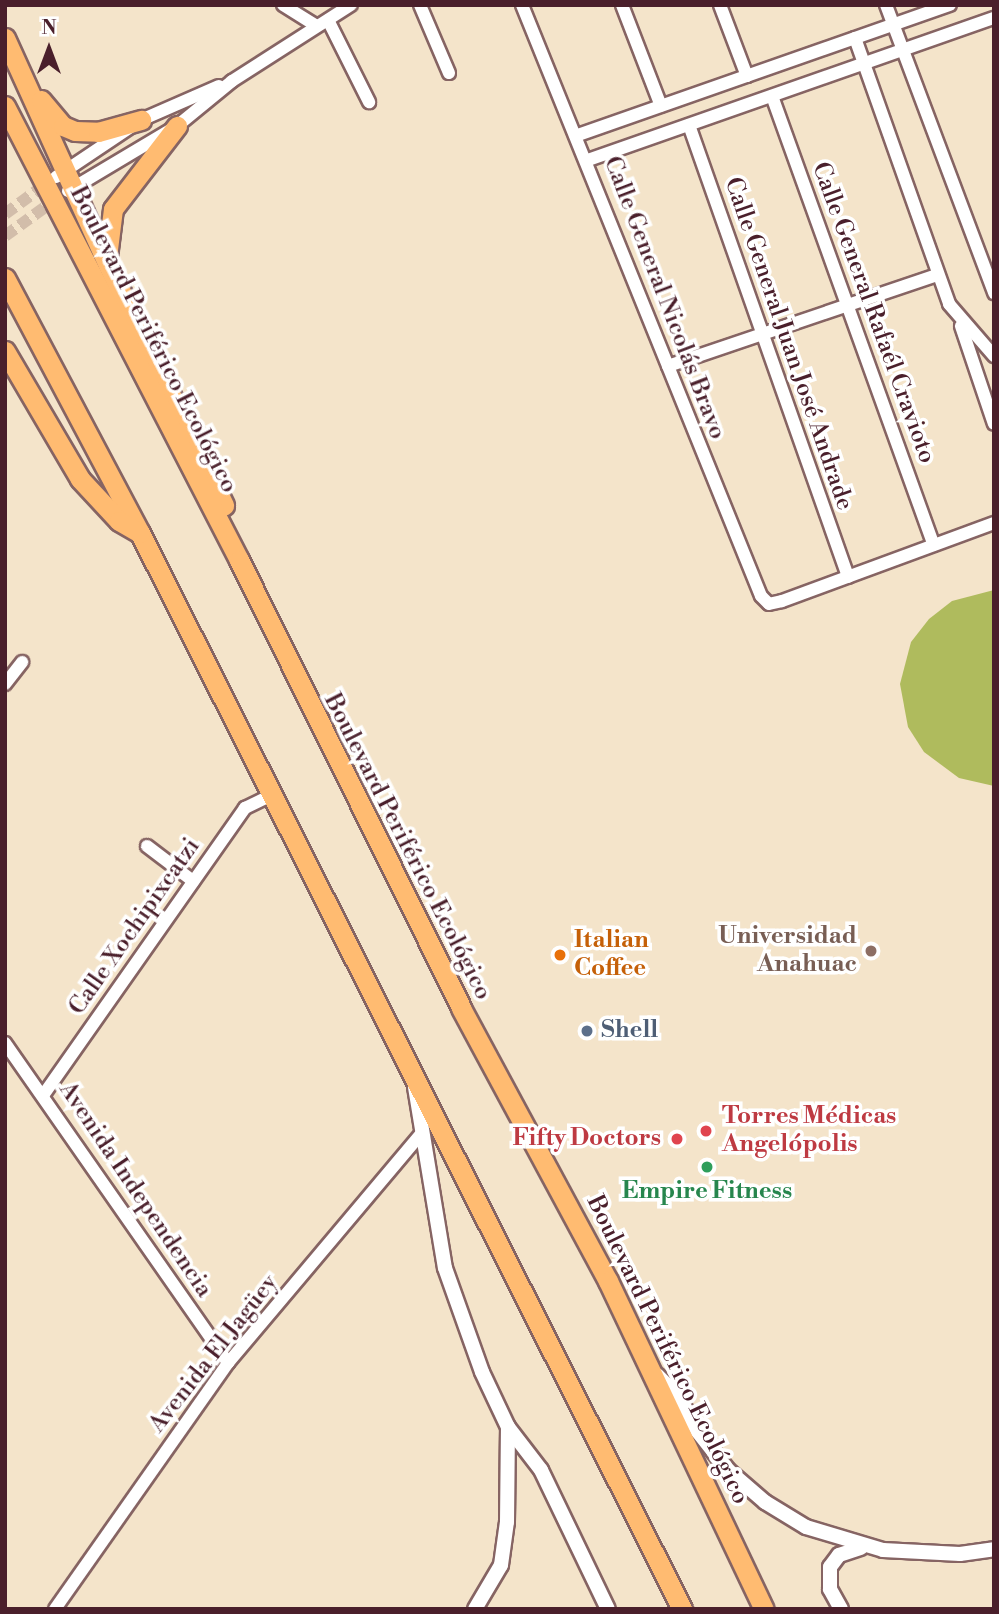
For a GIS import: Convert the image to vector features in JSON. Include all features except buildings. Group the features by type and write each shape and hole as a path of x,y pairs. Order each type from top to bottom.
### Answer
{"highway":[{"path":"5,38 23,74 65,182 226,509 239,545 239,560"},
{"path":"23,74 51,115 75,131 98,132 141,121"},
{"name":"Boulevard Periférico Ecológico","path":"5,106 239,560 460,1008 547,1162 650,1367 764,1609"},
{"path":"108,265 113,209 177,126"},
{"path":"5,278 139,533 415,1086 657,1550 682,1609"},
{"path":"5,351 80,479 119,521 139,533"},
{"path":"5,363 20,378"}],"street":[{"path":"283,5 316,26"},
{"path":"420,5 449,73"},
{"name":"Calle General Nicolás Bravo","path":"522,5 578,135 761,596 769,604 848,577"},
{"path":"622,5 661,106"},
{"path":"720,5 747,76"},
{"path":"886,5 979,262 994,293"},
{"path":"578,135 950,5"},
{"path":"65,182 177,126 232,81 345,7"},
{"path":"328,20 369,102"},
{"path":"588,160 902,50 993,22"},
{"path":"855,38 937,275 960,322 994,424"},
{"path":"65,182 141,121 232,81"},
{"name":"Calle General Rafaél Cravioto","path":"772,96 934,545"},
{"name":"Calle General Juan José Andrade","path":"689,125 848,577"},
{"path":"979,262 994,256"},
{"path":"668,366 937,275"},
{"path":"960,322 994,356"},
{"path":"848,577 994,523"},
{"path":"5,684 22,662"},
{"name":"Calle Xochipixcatzi","path":"44,1094 245,808 270,796"},
{"path":"147,846 194,881"},
{"name":"Avenida Independencia","path":"5,1043 44,1094 228,1363"},
{"path":"415,1086 420,1135 445,1268 482,1372 508,1427 541,1470 608,1609"},
{"name":"Avenida El Jagüey","path":"55,1609 228,1363 420,1135"},
{"path":"650,1367 678,1396 712,1452 747,1487 806,1527 866,1547 960,1554 994,1549"},
{"path":"475,1609 501,1565 507,1522 508,1427"},
{"path":"841,1609 830,1589 830,1567 848,1551 866,1547"}],"green space":[{"path":"994,590 994,786 959,778 924,752 908,727 900,684 911,642 929,619 952,601"}],"tunnel":[{"path":"5,214 50,181"},
{"path":"5,236 66,192"}],"place":[{"name":"Universidad Anahuac","path":"871,951"},
{"name":"Italian Coffee","path":"560,955"},
{"name":"Shell","path":"587,1031"},
{"name":"Torres Médicas Angelópolis","path":"706,1131"},
{"name":"Fifty Doctors","path":"677,1139"},
{"name":"Empire Fitness","path":"707,1167"}]}
